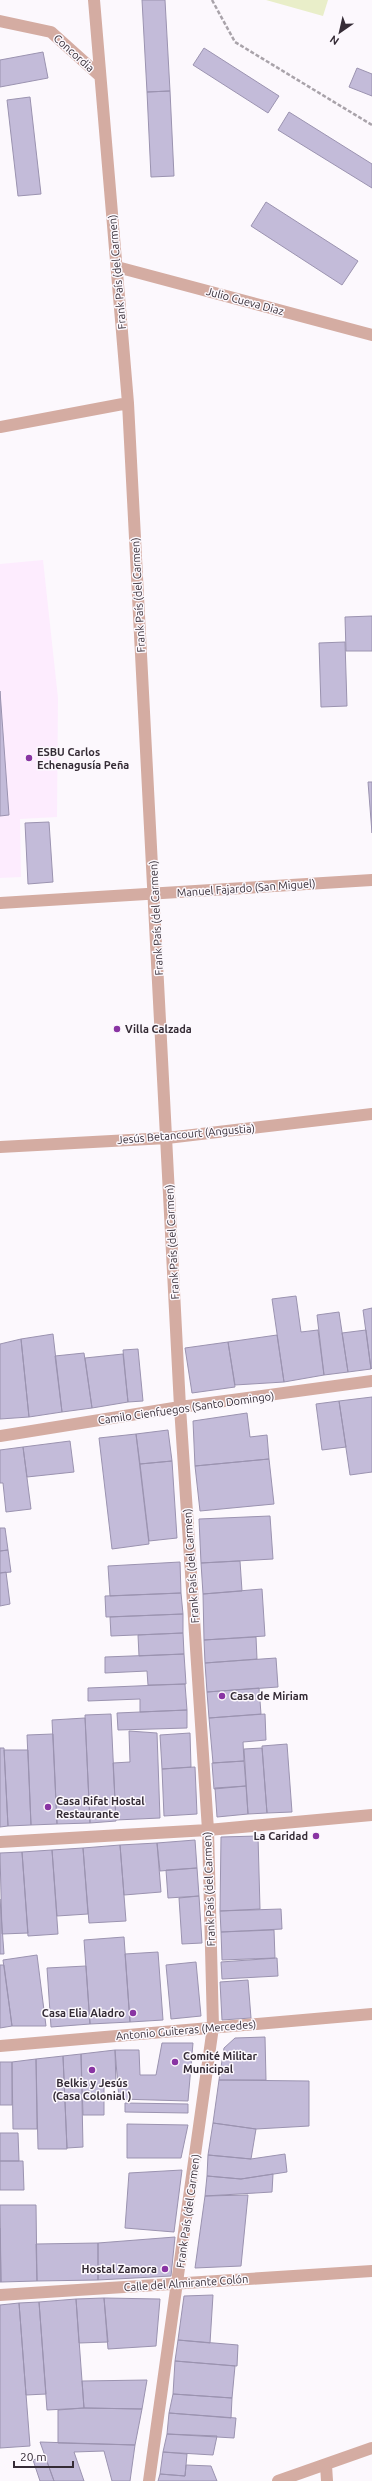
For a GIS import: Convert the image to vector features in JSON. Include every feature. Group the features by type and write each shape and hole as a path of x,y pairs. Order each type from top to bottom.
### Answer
{"street":[{"name":"Frank País (del Carmen)","path":"94,0 128,402 155,894 180,1408 208,1830 213,2027 178,2284 149,2481"},
{"name":"Concordia","path":"0,21 51,32 100,76"},
{"name":"Julio Cueva Diaz","path":"117,267 372,335"},
{"path":"0,427 128,402"},
{"name":"Manuel Fajardo (San Miguel)","path":"0,903 372,880"},
{"name":"Jesús Betancourt (Angustia)","path":"0,1147 167,1138 372,1114"},
{"name":"Camilo Cienfuegos (Santo Domingo)","path":"0,1436 180,1408 372,1381"},
{"path":"0,1842 208,1830 372,1815"},
{"name":"Antonio Guiteras (Mercedes)","path":"0,2046 372,2014"},
{"name":"Calle del Almirante Colón","path":"0,2295 372,2271"},
{"path":"278,2481 372,2448"},
{"path":"326,2465 327,2481"}],"path":[{"path":"212,0 235,42 372,125"}],"shaded area":[{"name":"ESBU Carlos Echenagusía Peña","path":"43,560 58,698 57,817 20,819 21,877 0,878 0,564"}],"green space":[{"path":"266,0 328,0 323,16"}],"building":[{"path":"142,0 165,0 170,91 147,92"},
{"path":"204,48 279,96 268,113 193,65"},
{"path":"43,52 48,78 0,87 0,60"},
{"path":"357,68 372,74 372,96 349,87"},
{"path":"170,91 174,176 151,177 147,92"},
{"path":"30,97 41,194 18,196 7,100"},
{"path":"289,112 372,164 372,188 278,130"},
{"path":"266,202 358,261 342,285 251,226"},
{"path":"372,616 372,651 346,651 345,617"},
{"path":"345,642 347,706 321,707 319,643"},
{"path":"0,691 9,815 0,816"},
{"path":"368,782 372,782 372,833"},
{"path":"49,822 53,882 28,884 25,823"},
{"path":"296,1296 301,1332 318,1330 324,1375 284,1382 272,1299"},
{"path":"372,1308 372,1368 371,1369 363,1310"},
{"path":"339,1312 348,1372 324,1375 317,1315"},
{"path":"366,1330 371,1369 348,1372 342,1333"},
{"path":"53,1334 62,1412 29,1417 21,1339"},
{"path":"277,1335 284,1382 235,1385 228,1342"},
{"path":"21,1339 29,1417 0,1419 0,1344"},
{"path":"228,1342 235,1387 192,1393 185,1348"},
{"path":"138,1349 143,1401 128,1402 123,1350"},
{"path":"84,1353 92,1408 62,1412 55,1356"},
{"path":"123,1354 128,1402 92,1408 85,1358"},
{"path":"372,1397 372,1472 350,1475 339,1401"},
{"path":"339,1401 346,1447 322,1450 316,1404"},
{"path":"247,1413 250,1437 267,1435 269,1459 195,1466 193,1421"},
{"path":"168,1430 172,1461 140,1464 136,1434"},
{"path":"136,1434 149,1544 112,1549 99,1438"},
{"path":"70,1441 74,1472 27,1477 23,1447"},
{"path":"23,1447 31,1509 6,1512 3,1483 0,1483 0,1450"},
{"path":"269,1459 274,1504 200,1511 195,1466"},
{"path":"172,1461 177,1538 149,1541 140,1464"},
{"path":"270,1516 273,1559 201,1563 199,1519"},
{"path":"0,1528 5,1528 8,1550 0,1551"},
{"path":"8,1550 11,1572 0,1573 0,1551"},
{"path":"240,1561 242,1591 203,1594 201,1563"},
{"path":"180,1562 181,1593 110,1596 108,1566"},
{"path":"6,1572 10,1604 0,1606 0,1573"},
{"path":"262,1589 265,1636 204,1640 203,1594"},
{"path":"181,1593 183,1614 106,1617 105,1596"},
{"path":"183,1614 183,1633 111,1636 110,1617"},
{"path":"183,1633 184,1654 139,1656 138,1635"},
{"path":"256,1637 257,1659 205,1663 204,1640"},
{"path":"184,1654 186,1684 148,1685 147,1671 105,1673 105,1657"},
{"path":"276,1658 278,1687 207,1692 205,1663"},
{"path":"185,1684 187,1710 140,1712 140,1699 88,1701 88,1688"},
{"path":"259,1688 261,1714 209,1718 207,1692"},
{"path":"187,1710 187,1728 118,1730 117,1713"},
{"path":"111,1714 116,1821 90,1823 85,1715"},
{"path":"265,1714 266,1740 243,1742 244,1761 213,1763 209,1718"},
{"path":"85,1718 90,1823 57,1824 52,1720"},
{"path":"129,1731 157,1733 160,1818 116,1820 113,1763 130,1762"},
{"path":"190,1733 191,1767 162,1769 160,1735"},
{"path":"53,1734 57,1824 31,1825 27,1735"},
{"path":"287,1744 292,1812 267,1813 262,1746"},
{"path":"0,1748 4,1748 8,1826 0,1827"},
{"path":"262,1748 267,1813 248,1814 244,1749"},
{"path":"4,1750 28,1750 31,1825 8,1826"},
{"path":"244,1761 246,1786 214,1789 212,1763"},
{"path":"195,1767 197,1814 164,1816 162,1769"},
{"path":"246,1786 248,1814 217,1817 215,1788"},
{"path":"258,1836 260,1909 220,1911 221,1837"},
{"path":"195,1840 197,1868 160,1871 157,1843"},
{"path":"157,1843 161,1892 124,1895 120,1845"},
{"path":"120,1845 126,1921 89,1923 83,1848"},
{"path":"83,1848 88,1914 57,1916 52,1850"},
{"path":"52,1850 58,1934 28,1936 22,1852"},
{"path":"22,1852 28,1933 2,1934 0,1853"},
{"path":"197,1868 199,1896 168,1898 166,1870"},
{"path":"199,1896 202,1943 182,1944 179,1898"},
{"path":"0,1899 4,1954 0,1954"},
{"path":"281,1909 282,1929 221,1932 220,1911"},
{"path":"274,1930 275,1958 222,1960 221,1932"},
{"path":"124,1937 130,2022 90,2024 84,1940"},
{"path":"158,1952 163,2020 130,2022 125,1954"},
{"path":"37,1955 46,2026 12,2026 3,1960"},
{"path":"277,1958 278,1976 222,1979 221,1962"},
{"path":"196,1962 201,2016 171,2019 166,1965"},
{"path":"0,1965 4,1965 12,2026 0,2028"},
{"path":"86,1966 90,2024 51,2027 47,1968"},
{"path":"248,1980 251,2018 222,2020 220,1982"},
{"path":"265,2037 266,2080 219,2080 224,2048 235,2038"},
{"name":"Comité Militar Municipal","path":"162,2043 193,2043 188,2101 119,2099 115,2050 139,2050 140,2075 156,2075"},
{"path":"115,2050 116,2086 104,2086 104,2115 83,2115 81,2054"},
{"path":"81,2054 83,2147 67,2148 63,2056"},
{"path":"63,2056 67,2149 38,2149 36,2059"},
{"path":"36,2059 37,2129 13,2129 12,2062"},
{"path":"0,2062 12,2062 12,2105 0,2105"},
{"path":"219,2080 309,2081 309,2126 256,2129 213,2123"},
{"path":"125,2103 188,2104 188,2113 125,2112"},
{"path":"213,2123 256,2129 251,2159 208,2155"},
{"path":"127,2124 188,2125 181,2158 127,2158"},
{"path":"0,2133 18,2133 19,2161 0,2161"},
{"path":"285,2154 287,2172 241,2179 207,2176 208,2155 251,2159"},
{"path":"0,2161 23,2161 24,2190 0,2190"},
{"path":"182,2170 174,2232 125,2228 129,2173"},
{"path":"273,2174 272,2192 205,2196 207,2176 241,2179"},
{"path":"248,2195 241,2266 195,2268 205,2196"},
{"path":"0,2205 36,2205 37,2281 1,2282"},
{"path":"0,2228 1,2282 0,2282"},
{"path":"175,2237 171,2276 98,2280 98,2243"},
{"path":"98,2243 98,2280 37,2281 36,2244"},
{"path":"213,2295 210,2343 178,2340 184,2296"},
{"path":"104,2298 160,2299 156,2346 108,2349"},
{"path":"104,2298 108,2342 79,2343 76,2299"},
{"path":"76,2299 84,2408 47,2410 39,2302"},
{"path":"39,2302 46,2394 26,2395 19,2303"},
{"path":"19,2303 30,2446 0,2448 0,2305"},
{"path":"178,2340 238,2345 237,2366 175,2361"},
{"path":"175,2361 235,2366 232,2398 173,2394"},
{"path":"147,2380 142,2409 84,2408 82,2381"},
{"path":"173,2394 232,2398 231,2418 169,2413"},
{"path":"84,2408 142,2409 135,2445 58,2443 58,2410"},
{"path":"169,2413 236,2418 234,2438 167,2434"},
{"path":"167,2434 217,2436 213,2455 163,2452"},
{"path":"40,2442 135,2445 130,2481 112,2481 104,2451 74,2452 84,2481 54,2481"},
{"path":"163,2452 187,2454 185,2476 160,2474"},
{"path":"45,2456 54,2481 40,2481 33,2460"},
{"path":"186,2465 211,2466 217,2481 158,2481 160,2474 185,2476"}],"place":[{"name":"ESBU Carlos Echenagusía Peña","path":"29,758"},
{"name":"Villa Calzada","path":"117,1029"},
{"name":"Casa de Miriam","path":"222,1696"},
{"name":"Casa Rifat Hostal Restaurante","path":"48,1807"},
{"name":"La Caridad","path":"316,1836"},
{"name":"Casa Elia Aladro","path":"133,2013"},
{"name":"Comité Militar Municipal","path":"175,2062"},
{"name":"Belkis y Jesús (Casa Colonial )","path":"92,2070"},
{"name":"Hostal Zamora","path":"165,2269"}]}
